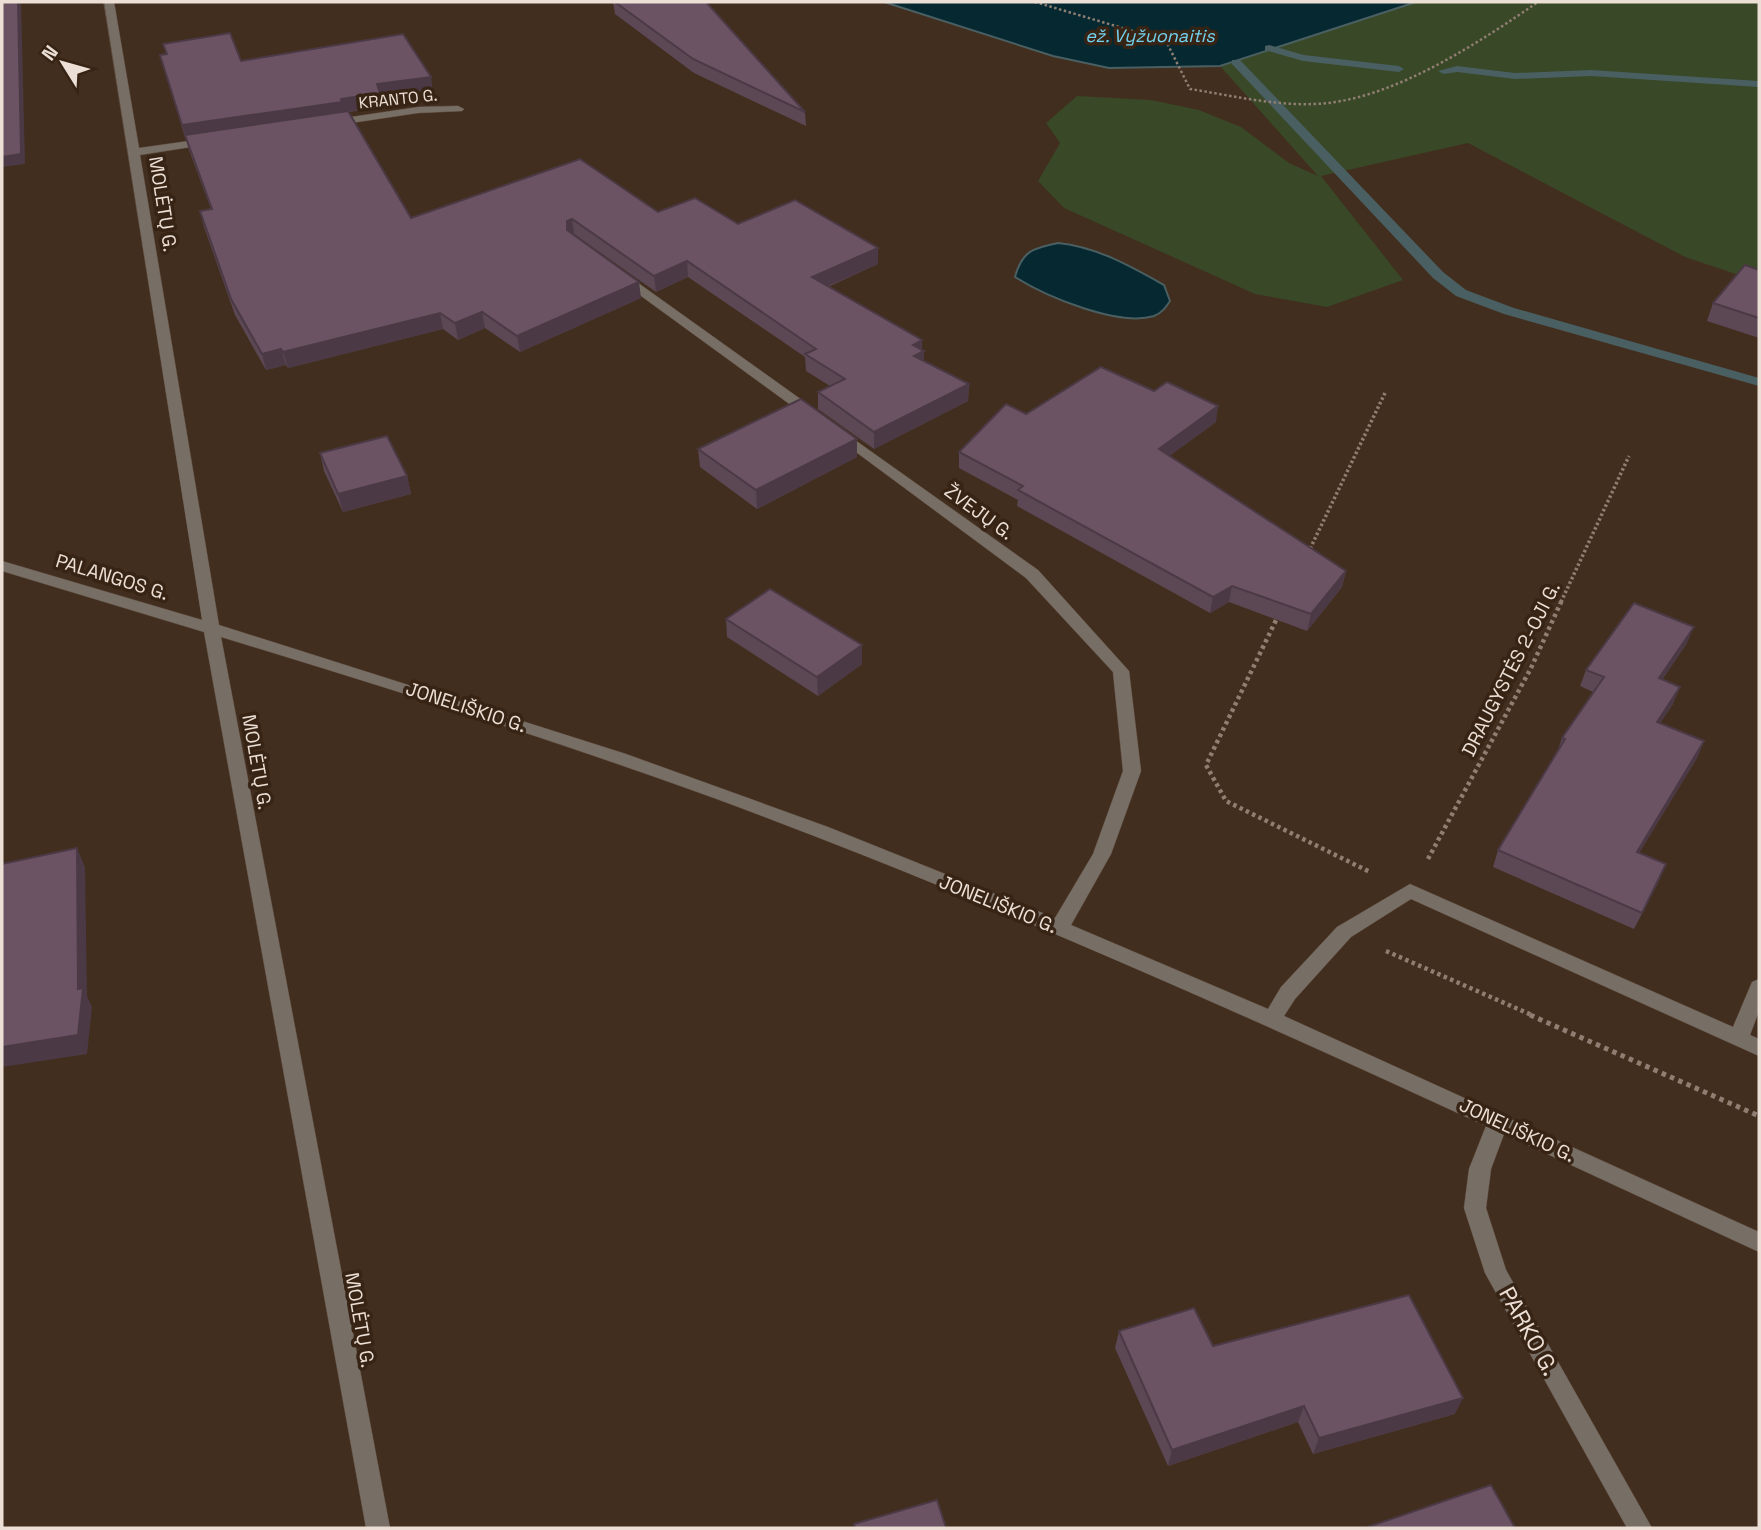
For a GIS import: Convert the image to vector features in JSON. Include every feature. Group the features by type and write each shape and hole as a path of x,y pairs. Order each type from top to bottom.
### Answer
{"street":[{"name":"MOLĖTŲ G.","path":"109,2 211,628 378,1528"},
{"name":"KRANTO G.","path":"323,124 418,110 458,109"},
{"path":"134,152 228,138"},
{"name":"ŽVEJŲ G.","path":"608,265 1032,574 1121,671 1132,771 1102,854 1059,929"},
{"name":"PALANGOS G.","path":"2,566 211,628"},
{"name":"JONELIŠKIO G.","path":"211,628 642,765 823,832 1059,929 1271,1021 1498,1121 1759,1242"},
{"path":"1271,1021 1288,993 1344,932 1410,891 1759,1048"},
{"path":"1738,1039 1759,987"},
{"name":"PARKO G.","path":"1498,1121 1480,1169 1475,1208 1496,1273 1640,1528"}],"path":[{"path":"1035,2 1166,41 1191,89 1299,104 1330,103 1353,98 1400,80 1497,30 1538,2"},
{"path":"1302,566 1386,391"},
{"name":"DRAUGYSTĖS 2-OJI G.","path":"1410,891 1531,668 1629,456"},
{"path":"1284,603 1206,765 1226,801 1410,891"},
{"path":"1344,932 1759,1116"}],"green space":[{"path":"1416,2 1759,2 1759,269 1754,280 1685,257 1468,143 1321,176 1403,280 1327,307 1255,294 1064,208 1038,181 1060,143 1046,123 1077,96 1151,100 1199,110 1241,127 1289,163 1318,176 1220,66"}],"water":[{"name":"ež. Vyžuonaitis","path":"884,2 1416,2 1220,66 1109,68 1053,56"},
{"path":"1058,243 1100,253 1139,271 1164,285 1170,301 1162,312 1154,316 1121,317 1102,314 1063,301 1015,277 1021,261 1030,252"}],"building":[{"path":"2,2 18,2 21,154 2,157"},
{"path":"615,2 706,2 805,112 693,59"},
{"path":"230,33 241,61 403,34 431,77 377,84 380,93 341,99 342,102 182,125 160,55 167,54 163,44"},
{"path":"348,111 411,218 580,159 658,212 695,198 738,224 795,200 878,248 812,277 922,340 913,345 924,351 914,356 969,384 874,432 818,392 845,379 805,354 816,349 687,261 654,276 572,219 567,221 567,230 639,282 517,336 482,312 455,323 440,313 283,352 281,349 262,354 231,299 200,211 212,209 185,135"},
{"path":"1745,265 1759,270 1759,318 1713,303"},
{"path":"1101,367 1154,391 1167,382 1218,406 1159,449 1346,571 1311,614 1232,586 1213,597 1018,490 1023,486 959,452 1006,404 1026,414"},
{"path":"801,399 857,439 756,490 698,449"},
{"path":"387,436 407,476 338,494 320,453"},
{"path":"770,589 862,645 817,677 726,619"},
{"path":"1634,603 1694,627 1659,678 1680,687 1657,722 1704,741 1637,852 1666,864 1642,913 1498,850 1565,739 1562,738 1604,677 1586,670"},
{"path":"77,848 78,989 83,988 78,1035 2,1047 2,864"},
{"path":"1409,1295 1463,1398 1319,1438 1304,1406 1172,1450 1119,1331 1194,1308 1213,1346"},
{"path":"1491,1485 1515,1528 1365,1528"},
{"path":"937,1500 946,1528 855,1528 854,1524"}],"waterway":[{"path":"1269,48 1303,58 1399,69"},
{"path":"1236,62 1438,275 1461,293 1509,311 1759,382"},
{"path":"1444,71 1457,69 1515,76 1591,73 1759,84"}]}
